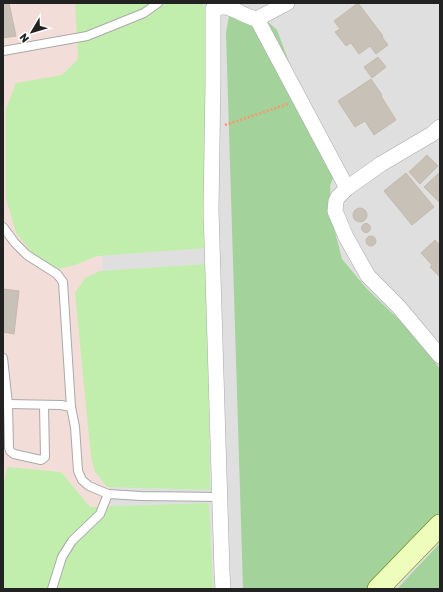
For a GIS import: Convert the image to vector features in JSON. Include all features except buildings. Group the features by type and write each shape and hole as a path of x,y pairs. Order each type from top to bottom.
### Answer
{"main road":[{"path":"378,589 440,525"}],"street":[{"path":"223,589 211,210 213,129 212,5 227,7 257,19 287,3"},
{"path":"257,19 347,188"},
{"path":"440,127 432,134 381,164 347,188 338,197 335,211 346,237 368,276 398,306 440,356"}],"lane":[{"path":"3,50 87,36 144,13 158,3"},
{"path":"3,227 15,243 27,255 56,274 63,282 71,407 75,427 78,471 82,480 89,486 108,494 220,497"},
{"path":"3,358 8,404 9,448 14,454 41,460 45,457 44,405"},
{"path":"8,404 61,405 71,407"},
{"path":"52,589 62,557 72,541 100,514 108,494"}],"path":[{"path":"213,129 300,101"}],"shaded area":[{"path":"3,3 93,3 113,589 3,589"},
{"path":"93,3 440,3 440,589 113,589"}],"green space":[{"path":"75,3 203,3 210,19 208,248 97,256 75,265 59,269 39,261 16,233 6,199 6,109 16,83 62,75 78,59"},
{"path":"242,7 259,14 277,30 304,102 337,167 330,186 332,220 342,259 367,289 415,335 440,369 440,512 368,589 243,589 226,33 229,16"},
{"path":"207,264 210,490 107,487 95,472 91,457 75,293 85,278 100,271"},
{"path":"7,467 61,472 90,507 209,503 213,589 3,589 3,488"},
{"path":"440,543 440,589 397,589"}]}
